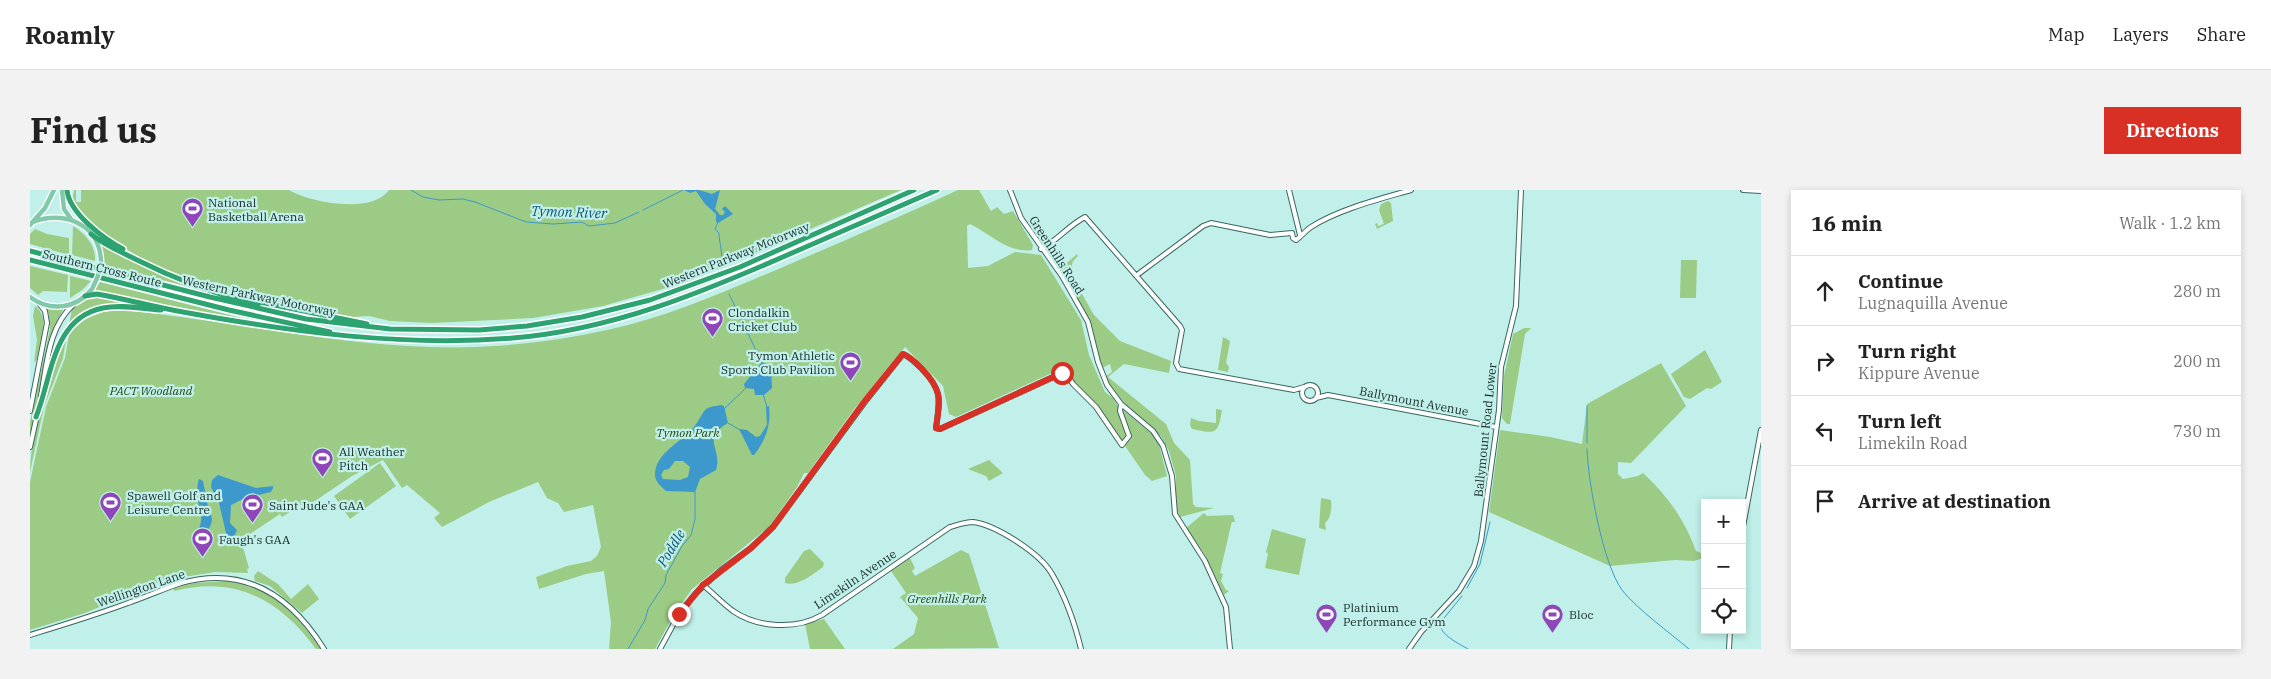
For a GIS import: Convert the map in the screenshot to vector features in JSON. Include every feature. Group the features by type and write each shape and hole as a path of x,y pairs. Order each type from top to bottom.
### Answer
{"highway":[{"path":"67,190 70,202 88,223 110,242 150,266"},
{"name":"Western Parkway Motorway","path":"30,251 220,300 297,317 344,325 390,329 479,330 526,326 582,317 650,300 740,267 914,190"},
{"name":"Western Parkway Motorway","path":"346,334 431,341 515,338 589,325 636,314 712,288 936,190"},
{"path":"91,234 104,244 189,284 297,317"},
{"name":"Southern Cross Route","path":"30,260 229,310 346,334"},
{"path":"189,284 281,308 390,329"},
{"path":"85,296 98,294 182,312 314,333 346,334"},
{"path":"36,417 60,342 71,326 82,317 96,310 113,307 182,312"}],"main road":[{"path":"31,224 48,204 54,190"},
{"path":"62,190 64,209 72,220"},
{"path":"30,297 38,302 52,306 74,304 92,289 98,276 100,262 99,247 91,234 72,220 52,217 31,224"}],"street":[{"name":"Greenhills Road","path":"1010,190 1021,218 1041,249 1062,276 1084,316 1092,334 1103,377 1121,404 1152,431 1163,446 1172,476 1175,514 1205,561 1226,606 1230,649"},
{"path":"1289,190 1300,235"},
{"path":"1295,218 1302,228 1311,226 1366,204 1411,190"},
{"name":"Ballymount Road Lower","path":"1409,649 1421,632 1459,591 1474,566 1483,532 1501,368 1516,306 1521,190"},
{"path":"1744,190 1761,191"},
{"path":"1041,249 1054,241 1069,225 1085,217 1180,326 1182,330 1176,363 1180,368 1294,390 1309,401 1316,398 1318,393 1317,388 1310,384 1294,390"},
{"path":"1295,218 1292,233 1293,238 1296,240 1311,226"},
{"path":"1137,275 1203,226 1211,223 1270,235 1292,233"},
{"path":"30,411 47,323 45,311 38,302"},
{"path":"30,447 56,326 65,312 74,304"},
{"path":"660,649 681,611 703,585 751,548 773,527 864,402 903,354 911,359 938,389 940,402 936,428 940,429 1065,373 1096,407 1122,445 1129,436 1120,411 1121,404"},
{"path":"1303,397 1304,387"},
{"name":"Ballymount Avenue","path":"1317,388 1328,395 1496,427"},
{"name":"Ballymount Avenue","path":"1316,398 1328,395"},
{"path":"1746,511 1761,430"},
{"name":"Limekiln Avenue","path":"703,585 733,611 747,618 770,624 796,624 822,614 950,527 967,522 983,525 1011,538 1036,556 1052,573 1071,617 1081,649"},
{"name":"Wellington Lane","path":"30,635 104,612 181,584 230,578 257,585 276,595 299,616 324,649"},
{"path":"1729,649 1730,634"}],"green space":[{"path":"74,190 76,190 76,202 81,202 81,190 289,190 311,199 341,204 356,204 370,202 381,197 389,190 901,190 687,282 603,306 533,318 432,323 390,321 369,316 353,317 316,312 270,301 216,282 210,285 209,288 150,263 128,250 89,221 72,197"},
{"name":"Tymon Park","path":"958,190 979,190 991,211 997,207 1004,214 1013,211 1033,245 1032,250 1015,249 970,224 967,226 968,268 988,266 1015,252 1041,255 1081,320 1089,355 1105,392 1113,398 1117,405 1152,434 1159,444 1167,476 1152,481 1145,475 1097,405 1072,381 1065,367 956,417 949,414 943,386 905,347 855,408 808,473 804,473 797,487 770,526 692,589 673,616 655,649 609,649 611,622 604,571 586,574 539,589 536,577 567,566 591,561 597,556 601,547 593,505 564,512 558,503 547,498 538,482 491,501 442,527 434,518 440,513 407,485 402,488 383,460 352,476 312,503 304,503 282,517 280,514 247,536 244,535 242,544 249,568 247,569 248,573 215,572 165,580 85,613 30,630 30,482 46,407 65,358 69,335 72,330 86,319 103,312 123,310 314,337 430,347 496,346 563,338 630,325 696,303"},
{"path":"1388,201 1391,203 1393,221 1377,229 1375,224 1377,223 1378,226 1384,224 1379,210 1381,204"},
{"path":"73,226 92,245 95,261 72,255"},
{"path":"35,229 47,234 69,238 69,255 30,244 30,234"},
{"path":"101,243 170,279 193,288 104,265"},
{"path":"1077,254 1078,256 1073,261 1070,273 1094,315 1120,341 1171,361 1169,373 1124,364 1108,377 1166,424 1174,443 1190,460 1193,504 1196,507 1214,508 1180,517 1176,507 1176,476 1169,451 1161,436 1127,406 1105,377 1112,372 1110,364 1102,368 1091,322 1060,269"},
{"path":"1681,260 1697,260 1696,298 1680,298"},
{"path":"30,266 68,275 67,292 43,291 38,295 30,288"},
{"path":"70,276 91,281 70,298"},
{"path":"100,282 249,320 94,291"},
{"path":"100,296 137,303 141,307 113,305 70,322 69,325 72,309 90,298"},
{"path":"35,306 40,311 42,317 43,331 37,359 34,363 37,339 33,316"},
{"path":"46,308 64,308 53,329 30,438 30,422 50,329 49,315"},
{"path":"1524,328 1531,328 1525,334 1510,424 1507,424 1502,418 1504,376 1513,334"},
{"path":"1223,337 1230,341 1226,363 1229,367 1228,372 1218,370"},
{"path":"66,340 63,358 44,407 30,472 33,442 42,404"},
{"path":"1705,350 1722,382 1711,389 1707,388 1690,399 1684,397 1671,374"},
{"path":"1661,363 1686,406 1631,463 1618,462 1618,474 1623,479 1643,473 1652,481 1681,518 1696,551 1701,553 1701,559 1694,561 1675,560 1610,566 1489,512 1500,430 1550,437 1582,444 1587,404"},
{"path":"1216,409 1222,410 1219,424 1214,431 1206,432 1192,429 1190,425 1191,418 1216,423"},
{"path":"989,460 1003,473 989,481 986,476 968,469"},
{"path":"380,463 396,486 350,519 334,496"},
{"path":"1321,498 1331,500 1330,516 1325,523 1326,530 1319,528"},
{"path":"1204,513 1207,516 1233,515 1235,522 1232,522 1231,525 1220,573 1223,574 1221,581 1226,590 1229,591 1224,595 1204,553 1186,528"},
{"path":"1272,529 1306,539 1299,575 1265,568 1268,554 1266,552"},
{"path":"810,549 824,563 823,567 800,582 785,583 785,578 804,551"},
{"name":"Greenhills Park","path":"961,550 969,554 999,648 893,649 914,634 918,618 900,597 906,593 891,571 910,558 915,568 912,571 915,576"},
{"path":"258,571 278,584 291,599 308,584 319,599 302,613 270,586 255,581 254,576"},
{"path":"241,582 269,594 292,613 321,649 316,649 287,617 272,605 255,596 237,589 217,586 174,591 174,588 195,583"},
{"path":"824,619 845,649 810,649 805,624"}],"water":[{"path":"684,190 699,190 712,194 720,190 715,209 720,215 723,215 725,212 722,209 725,206 733,214 718,223 716,222 716,214 705,204 696,191 690,193"},
{"path":"762,362 771,366 772,388 764,395 755,395 754,389 745,388 744,384"},
{"path":"724,406 728,423 715,434 716,470 700,479 695,492 666,491 659,485 655,476 659,461 669,449 693,428 706,409","holes":["675,461 683,461 690,467 688,477 680,480 663,479 661,475"]},
{"path":"769,406 769,420 765,438 754,455 752,455 739,429 747,430 756,437 760,436 767,425 766,407"},
{"path":"218,475 256,488 273,486 271,492 245,498 231,505 230,523 237,530 235,535 231,537 226,533 219,503 211,487 212,480"},
{"path":"199,479 203,481 212,517 211,524 204,534 200,533 201,519 197,493"}],"waterway":[{"name":"Tymon River","path":"411,190 423,197 439,200 463,199 475,202 526,222 553,224 582,222 589,226 615,223 639,212"},
{"name":"Tymon River","path":"643,210 683,190"},
{"name":"Poddle","path":"718,222 715,229 719,233 720,264"},
{"name":"Poddle","path":"729,294 762,363"},
{"name":"Poddle","path":"724,409 746,388"},
{"name":"Poddle","path":"763,394 767,407"},
{"path":"1587,406 1587,443"},
{"name":"Poddle","path":"728,423 740,430"},
{"path":"1587,449 1590,481 1598,522 1615,578 1622,590 1636,605 1689,649"},
{"name":"Poddle","path":"628,649 645,620 648,609 665,583 666,575 682,546 691,535 695,519 695,492"},
{"path":"1467,588 1480,564 1490,522"},
{"path":"1462,596 1440,623 1446,635 1468,649"}],"place":[{"name":"National Basketball Arena","path":"192,228"},
{"name":"Clondalkin Cricket Club","path":"712,338"},
{"name":"Tymon Athletic Sports Club Pavilion","path":"851,381"},
{"name":"All Weather Pitch","path":"323,477"},
{"name":"Spawell Golf and Leisure Centre","path":"111,521"},
{"name":"Saint Jude's GAA","path":"253,524"},
{"name":"Faugh's GAA","path":"203,558"},
{"name":"Platinium Performance Gym","path":"1327,633"},
{"name":"Bloc","path":"1553,633"}],"route":[{"path":"679,614 703,585 760,541 773,527 864,402 903,354 911,359 933,381 938,389 940,402 936,428 940,429 1062,373"}],"park label":[{"name":"PACT Woodland","path":"151,390"}]}
